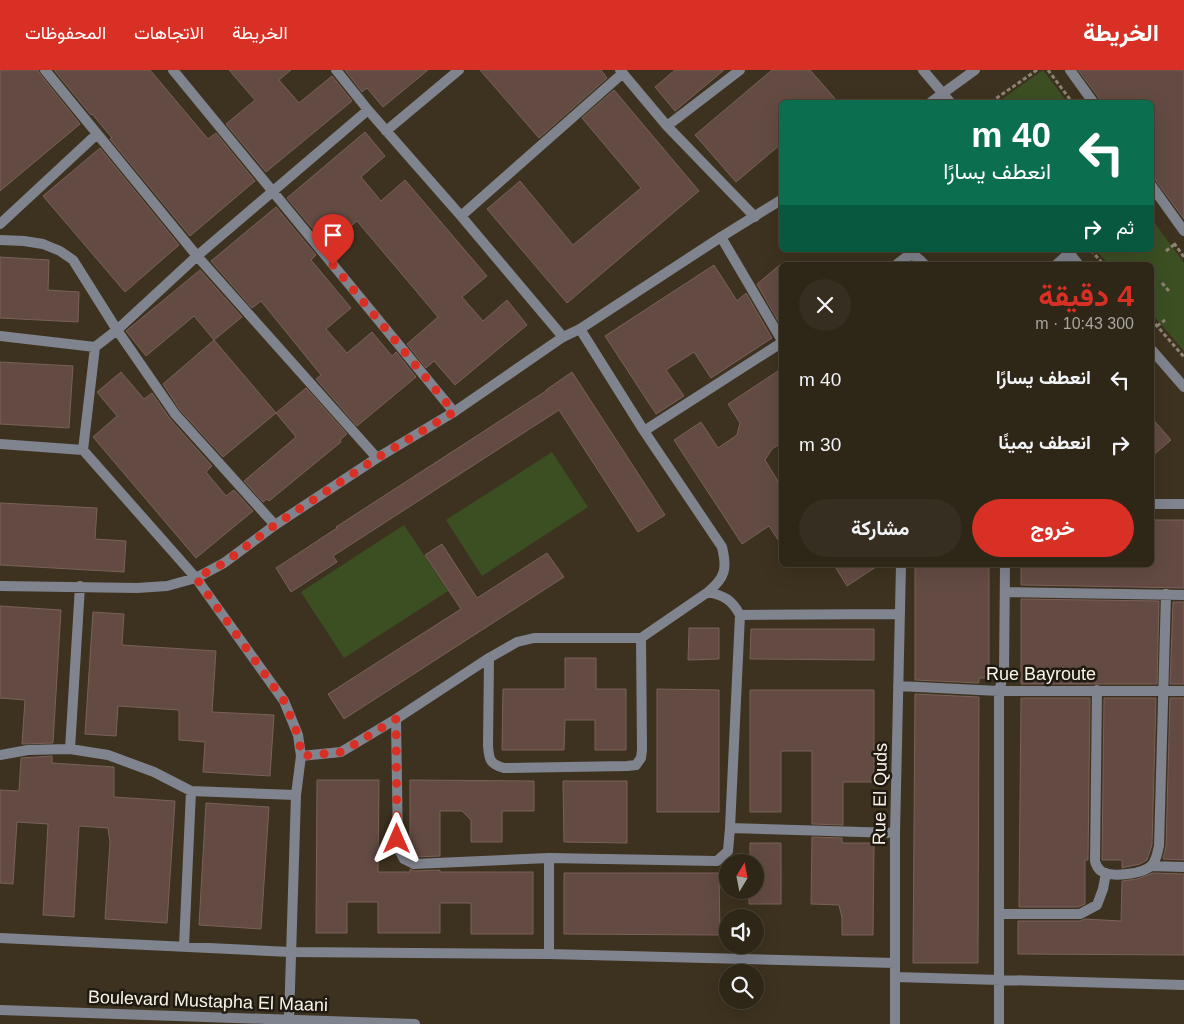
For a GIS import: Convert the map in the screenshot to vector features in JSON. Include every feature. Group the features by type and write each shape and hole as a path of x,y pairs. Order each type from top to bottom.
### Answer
{"street":[{"path":"45,70 197,256 377,458"},
{"path":"173,70 454,412"},
{"path":"336,70 368,110 563,337"},
{"path":"386,131 459,70"},
{"path":"668,126 740,70"},
{"path":"923,70 946,98 976,70"},
{"path":"1070,70 1092,100"},
{"path":"461,216 621,72 668,126 755,217"},
{"path":"0,336 95,347 118,330 197,256 368,110"},
{"path":"0,224 97,134"},
{"path":"1154,189 1184,231"},
{"path":"0,586 137,588 167,586 196,578 224,563 275,525 377,458 454,412 563,337 580,329 779,201"},
{"path":"721,237 779,336"},
{"path":"0,240 24,240 43,244 60,251 73,260 118,330 176,414 275,525"},
{"path":"1059,262 1068,252 1076,262"},
{"path":"899,262 906,256 911,255 919,258 922,262"},
{"path":"302,756 342,752 517,642 534,638 641,638 708,592 723,576 726,562 722,546 644,431 580,329"},
{"path":"644,431 779,344"},
{"path":"83,450 95,347"},
{"path":"1154,352 1184,387"},
{"path":"0,444 83,450 196,578 284,701 298,735 302,756 296,796 289,1020"},
{"path":"1154,504 1184,504"},
{"name":"Rue El Quds","path":"895,1024 895,832 901,567"},
{"path":"999,1024 999,691 1004,672 1005,567"},
{"path":"70,749 80,586"},
{"path":"396,719 398,848 404,859 414,864 549,858 717,861 728,851 740,615 734,604 722,595 708,592"},
{"path":"1005,592 1184,595"},
{"path":"1097,690 1095,861 1098,868 1106,874 1116,875 1142,872 1151,866 1156,859 1159,846 1166,594"},
{"path":"740,615 900,614"},
{"path":"489,658 488,746 489,758 495,766 504,768 636,765 641,758 642,750 641,638"},
{"name":"Rue Bayroute","path":"898,686 999,691 1184,691"},
{"path":"0,756 28,750 70,749 108,755 154,772 191,791 296,796"},
{"path":"184,946 191,791"},
{"path":"730,828 895,832"},
{"path":"549,858 549,954"},
{"path":"1151,866 1184,867"},
{"path":"999,914 1080,914 1097,905 1106,874"},
{"path":"0,938 290,952 549,954 895,963"},
{"path":"895,976 1184,985"},
{"name":"Boulevard Mustapha El Maani","path":"0,1010 415,1024"}],"path":[{"path":"994,100 1037,70"},
{"path":"1048,70 1070,100"},
{"path":"1166,251 1175,244"},
{"path":"1093,252 1101,262"},
{"path":"1162,283 1169,291"},
{"path":"1157,326 1165,320"},
{"path":"1154,322 1184,357"}],"green space":[{"path":"1043,70 1066,100 1001,100"},
{"path":"1154,222 1184,263 1184,351 1154,316 1154,262 1106,262 1098,252 1154,252"},
{"path":"552,452 588,507 482,576 446,520"},
{"path":"404,525 448,591 344,658 301,592"}],"building":[{"path":"0,70 38,70 80,124 0,191"},
{"path":"54,70 150,70 208,139 216,133 255,181 190,236 110,139 112,138"},
{"path":"229,70 291,70 279,80 299,103 332,76 352,101 266,172 226,124 255,100"},
{"path":"345,70 428,70 383,107 367,88 362,92"},
{"path":"480,70 601,70 607,78 539,138"},
{"path":"675,70 724,70 675,111 655,87"},
{"path":"772,70 810,70 836,100 779,100 779,146 736,182 695,135"},
{"path":"1078,70 1184,70 1184,219 1154,178 1154,100 1100,100"},
{"path":"614,90 699,191 567,303 487,209 520,181 573,245 641,188 582,118"},
{"path":"365,132 385,156 361,177 381,201 405,180 487,276 462,297 483,321 507,300 527,325 455,385 434,361 426,368 407,344 438,317 357,221 327,246 287,198"},
{"path":"100,148 179,245 125,292 43,196"},
{"path":"276,207 316,255 311,260 351,308 326,329 347,353 372,332 392,356 396,352 416,377 357,426 316,379 321,375 261,301 252,308 211,261"},
{"path":"0,257 49,260 48,290 79,292 78,322 0,318"},
{"path":"714,265 737,301 746,293 772,338 711,378 694,352 666,370 684,396 656,414 605,336"},
{"path":"779,266 779,322 757,284"},
{"path":"200,270 242,317 214,340 194,316 146,356 126,331"},
{"path":"214,340 276,413 223,457 180,410 163,384"},
{"path":"0,362 73,366 69,428 0,424"},
{"path":"779,370 779,444 772,449 765,460 779,483 779,541 769,526 742,544 674,440 701,422 718,448 737,435 740,423 728,404"},
{"path":"121,372 144,399 152,393 170,419 212,466 206,472 226,496 234,490 253,511 196,558 93,437 117,416 97,392"},
{"path":"572,372 665,515 638,532 559,410 333,556 337,562 291,592 276,568"},
{"path":"306,388 347,434 340,440 341,442 269,501 267,499 263,502 244,481 296,437 276,413"},
{"path":"1154,420 1171,440 1154,454"},
{"path":"0,503 97,508 95,539 126,541 124,572 0,565"},
{"path":"1154,520 1184,520 1184,588 1021,585 1021,567 1154,567"},
{"path":"442,544 477,598 547,553 564,577 344,719 328,694 461,609 425,555"},
{"path":"835,567 876,567 847,586"},
{"path":"915,567 989,567 989,678 979,678 979,683 915,680"},
{"path":"1021,599 1159,601 1157,684 1021,684"},
{"path":"1173,602 1184,602 1184,684 1170,684"},
{"path":"0,606 61,610 53,743 22,744 25,700 0,698"},
{"path":"93,612 124,614 122,645 216,651 212,712 274,715 270,776 203,772 205,742 179,740 179,710 118,706 116,736 85,734"},
{"path":"689,628 719,628 719,659 688,660"},
{"path":"751,629 874,629 874,660 750,659"},
{"path":"565,658 596,658 596,689 626,689 626,750 595,750 595,720 565,720 564,750 502,750 503,689 565,689"},
{"path":"657,689 719,690 719,812 657,812"},
{"path":"750,690 874,690 874,782 843,782 843,825 812,824 812,751 781,751 781,812 750,812"},
{"path":"915,694 979,697 978,963 913,963"},
{"path":"1021,698 1090,698 1088,860 1085,860 1085,904 1078,907 1019,907"},
{"path":"1104,698 1156,698 1152,845 1147,860 1140,864 1122,868 1122,860 1102,860"},
{"path":"1170,698 1184,698 1184,860 1163,859 1166,846"},
{"path":"52,756 52,763 114,767 114,797 175,801 167,923 105,919 110,842 108,828 79,826 74,917 43,915 48,824 17,822 13,884 0,883 0,790 19,791 21,758"},
{"path":"317,780 379,780 378,872 410,872 410,869 414,871 440,870 440,872 533,872 533,934 471,934 471,903 440,903 440,933 378,933 378,902 347,902 347,933 316,933"},
{"path":"410,780 534,781 534,811 502,811 502,842 471,842 471,820 462,811 440,811 440,856 415,857 410,854"},
{"path":"563,781 627,781 627,843 564,842"},
{"path":"206,803 269,807 261,929 199,925"},
{"path":"812,837 842,838 842,843 874,843 873,935 842,935 842,918 839,905 811,904"},
{"path":"750,843 781,843 781,904 749,904 749,899 764,899 764,854 750,854"},
{"path":"564,873 719,873 719,935 564,934"},
{"path":"1153,873 1184,874 1184,955 1018,954 1018,921 1080,921 1085,919 1121,921 1122,881 1137,879"}],"route":[{"path":"333,265 454,412 377,458 275,525 224,563 196,578 284,701 298,735 302,756 342,752 396,719 397,839"}]}
